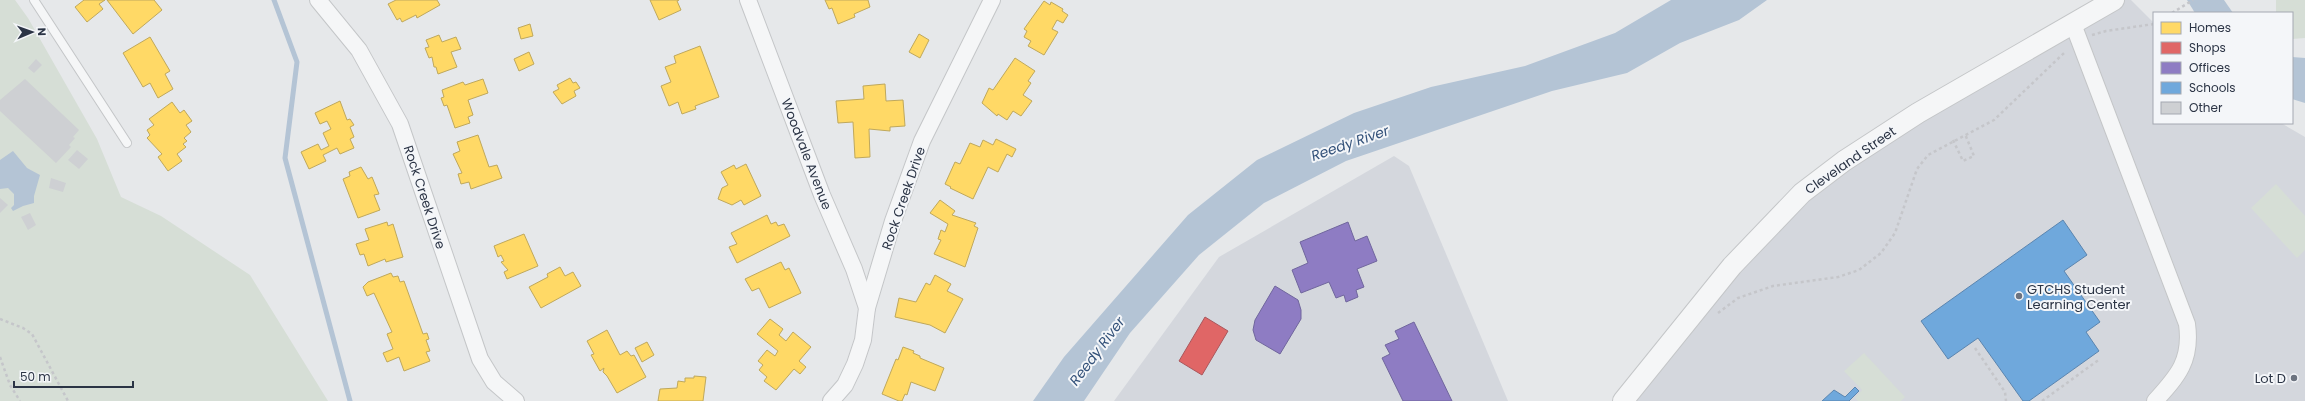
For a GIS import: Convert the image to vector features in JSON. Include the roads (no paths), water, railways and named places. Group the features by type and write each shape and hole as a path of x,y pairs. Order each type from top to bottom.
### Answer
{"street":[{"name":"Rock Creek Drive","path":"318,0 359,50 400,124 480,359 494,382 516,401"},
{"name":"Woodvale Avenue","path":"748,0 822,195 854,269 867,308"},
{"name":"Rock Creek Drive","path":"831,401 845,385 855,364 863,340 867,308 893,221 922,141 992,0"},
{"name":"Cleveland Street","path":"1623,401 1732,266 1802,194 1844,161 1918,112 2114,0"},
{"path":"2073,24 2187,324 2189,338 2183,366 2175,379 2155,401"}],"lane":[{"path":"34,0 127,143"}],"water":[{"name":"Reedy River","path":"1671,0 1767,0 1739,20 1680,43 1627,73 1552,91 1346,161 1264,203 1199,255 1130,333 1084,401 1033,401 1064,357 1188,215 1257,160 1354,113 1431,87 1525,66 1615,33"},
{"path":"2187,0 2224,0 2232,12 2194,12"},
{"path":"2293,57 2305,58 2305,103 2293,99"},
{"path":"13,151 27,168 40,175 34,196 34,203 13,211 11,208 14,205 14,194 8,188 0,189 0,160"}],"waterway":[{"path":"274,0 297,62 285,158 350,401"}],"place":[{"name":"GTCHS Student Learning Center","path":"2019,296"},
{"name":"Lot D","path":"2294,378"}]}
